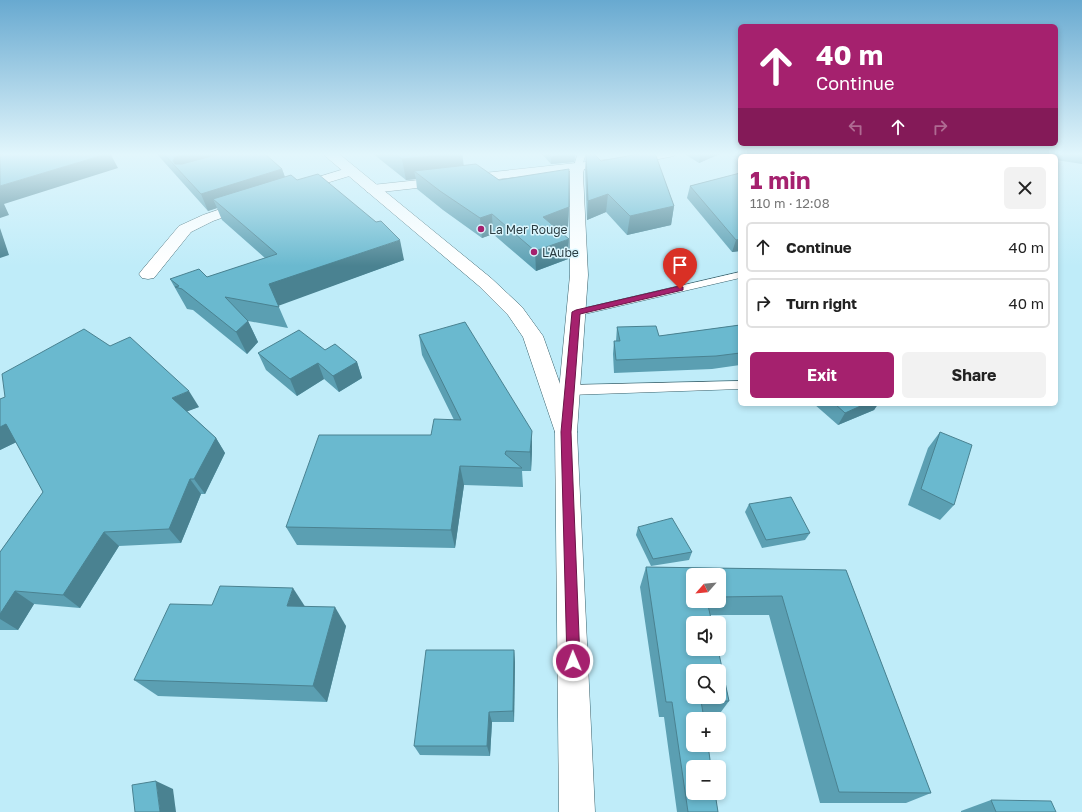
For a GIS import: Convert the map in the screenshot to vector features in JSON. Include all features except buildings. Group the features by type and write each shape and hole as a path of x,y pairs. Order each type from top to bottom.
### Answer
{"street":[{"path":"374,191 486,282 515,311 533,336 566,432"},
{"path":"577,191 579,275 566,432 577,812"},
{"path":"148,274 185,229 208,218 263,199"}],"lane":[{"path":"576,312 738,275"},
{"path":"570,390 738,384"}],"place":[{"name":"La Mer Rouge","path":"481,229"},
{"name":"L'Aube","path":"534,252"}],"route":[{"path":"573,661 566,432 576,312 680,289"}]}
